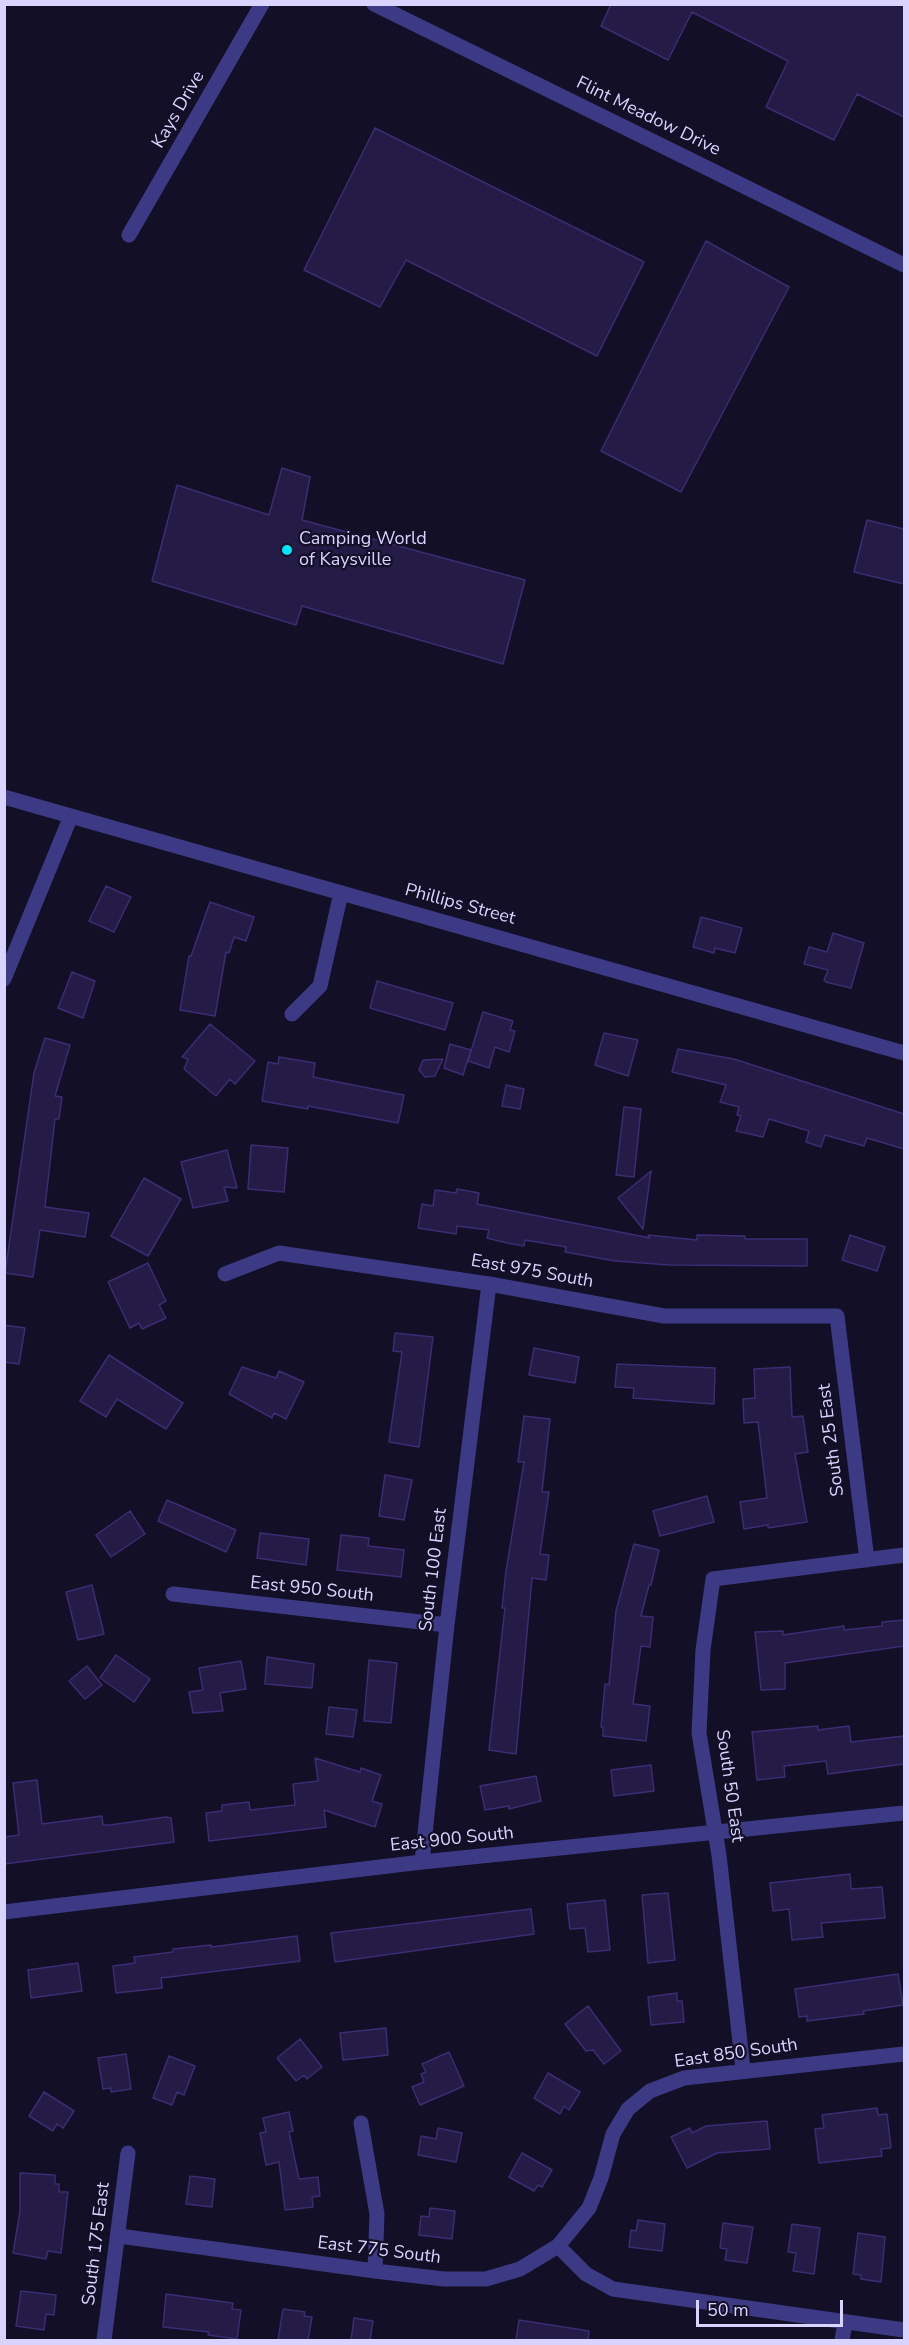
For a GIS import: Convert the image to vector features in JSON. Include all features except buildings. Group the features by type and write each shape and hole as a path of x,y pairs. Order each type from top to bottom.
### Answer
{"street":[{"name":"Kays Drive","path":"129,235 262,4"},
{"name":"Flint Meadow Drive","path":"374,4 904,265"},
{"name":"Phillips Street","path":"4,797 904,1053"},
{"path":"4,979 71,816"},
{"path":"292,1014 320,986 341,893"},
{"name":"East 975 South","path":"225,1274 279,1253 489,1284 664,1316 837,1316"},
{"name":"South 100 East","path":"422,1862 447,1625 489,1284"},
{"name":"South 25 East","path":"837,1316 867,1560"},
{"path":"867,1560 904,1555"},
{"name":"South 50 East","path":"743,2069 715,1834 699,1733 703,1650 713,1579 867,1560"},
{"name":"East 950 South","path":"173,1594 447,1625"},
{"name":"East 900 South","path":"4,1912 422,1862 904,1814"},
{"name":"East 850 South","path":"558,2246 589,2208 601,2178 613,2134 628,2109 650,2091 684,2078 743,2069 904,2054"},
{"path":"361,2122 377,2214 375,2271"},
{"name":"South 175 East","path":"104,2340 128,2153"},
{"name":"East 775 South","path":"119,2236 444,2279 486,2279 520,2270 558,2246"},
{"path":"558,2246 586,2274 613,2289 904,2330"},
{"path":"842,2340 845,2323"}],"place":[{"name":"Camping World of Kaysville","path":"287,550"}]}
